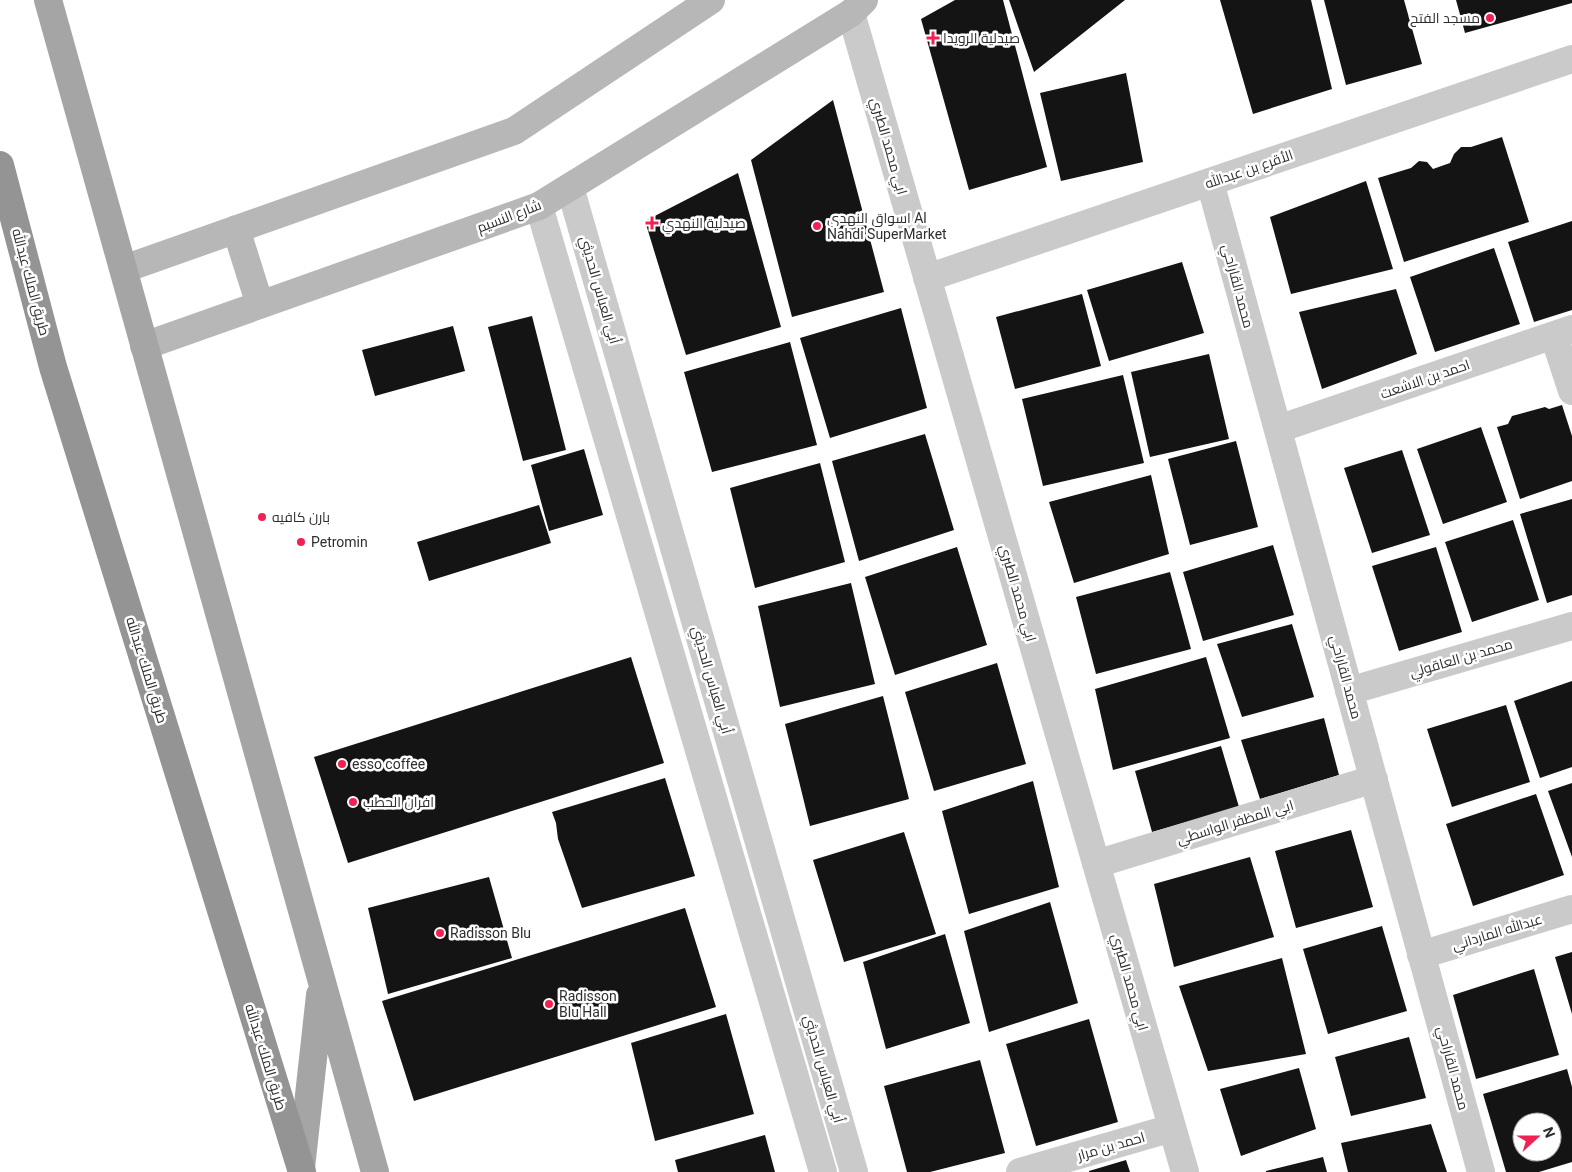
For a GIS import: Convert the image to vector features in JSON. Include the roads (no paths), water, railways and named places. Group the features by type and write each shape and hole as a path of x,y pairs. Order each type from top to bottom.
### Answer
{"highway":[{"name":"طريق الملك عبدالله","path":"0,165 53,367 301,1170"}],"main road":[{"path":"48,0 375,1172"},
{"path":"0,220 53,367"},
{"path":"301,1170 321,980"}],"street":[{"path":"124,270 514,131 711,0"},
{"name":"شارع النسيم","path":"144,346 539,206 857,7"},
{"name":"ابي محمد الطبري","path":"857,7 927,278 1185,1172"},
{"name":"الأقرع بن عبدالله","path":"927,278 1572,59"},
{"name":"محمد القاراحي","path":"1210,182 1481,1172"},
{"name":"أبي العباس الحديثي","path":"570,187 854,1172"},
{"path":"539,206 823,1172"},
{"path":"236,230 260,305"},
{"path":"1563,332 1572,391"},
{"name":"احمد بن الاشعت","path":"1278,429 1563,332"},
{"name":"محمد بن العاقولي","path":"1349,691 1572,626"},
{"name":"ابي المظفر الواسطي","path":"1096,864 1374,779"},
{"name":"عبدالله المارداني","path":"1422,954 1572,909"},
{"name":"احمد بن مرار","path":"1020,1172 1172,1128"}],"place":[{"name":"مسجد الفتح","path":"1490,18"},
{"name":"صيدلية الرويدا","path":"933,38"},
{"name":"صيدلية النهدي","path":"652,223"},
{"name":"اسواق النهدي Al Nahdi SuperMarket","path":"817,226"},
{"name":"بارن كافيه","path":"262,517"},
{"name":"Petromin","path":"301,542"},
{"name":"esso coffee","path":"342,764"},
{"name":"افران الحطب","path":"353,802"},
{"name":"Radisson Blu","path":"440,933"},
{"name":"Radisson Blu Hall","path":"549,1004"}]}
